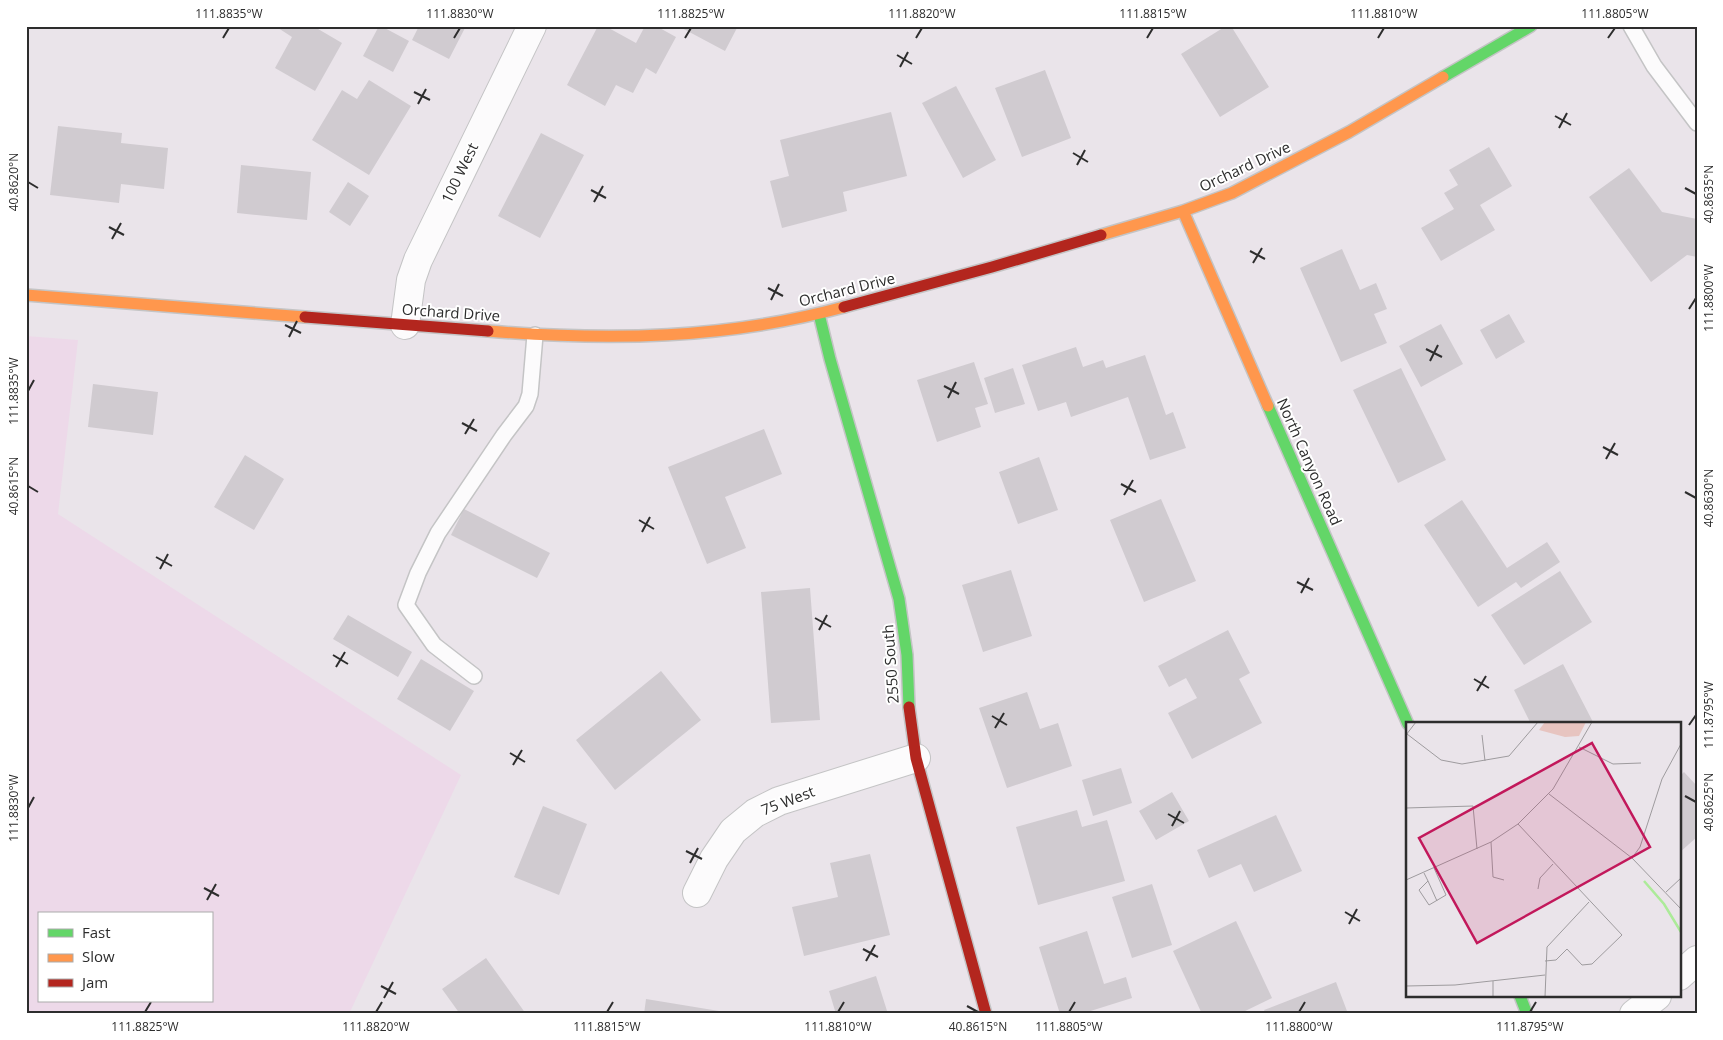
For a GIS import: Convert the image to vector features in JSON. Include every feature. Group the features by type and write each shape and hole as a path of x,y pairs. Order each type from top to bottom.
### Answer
{"main road":[{"name":"Orchard Drive","path":"26,295 535,335 601,337 669,336 745,328 819,314 992,268 1182,211 1232,193 1349,132 1531,26"},
{"name":"North Canyon Road","path":"1182,211 1407,722"},
{"name":"2550 South","path":"819,314 898,599 908,655 909,716 916,758 986,1014"},
{"path":"1521,998 1527,1014"}],"street":[{"name":"100 West","path":"405,325 411,280 418,260 532,26"},
{"name":"75 West","path":"697,893 714,859 733,832 756,813 779,802 916,758"},
{"path":"1680,975 1697,960"},
{"path":"1634,1014 1654,998"}],"lane":[{"path":"1631,26 1654,66 1697,123"},
{"path":"474,676 434,645 406,605 418,573 438,533 504,435 526,406 530,394 535,335"}],"shaded area":[{"path":"26,336 78,340 58,514 461,775 349,1014 26,1014"}],"building":[{"path":"275,26 313,26 342,43 315,91 275,68 292,37"},
{"path":"379,26 409,41 393,72 363,56"},
{"path":"419,26 466,26 449,59 412,40"},
{"path":"598,26 605,26 636,43 645,26 656,26 676,37 656,74 646,68 633,93 616,85 605,106 567,85"},
{"path":"678,26 738,26 725,51"},
{"path":"1226,26 1231,26 1269,87 1220,117 1181,54"},
{"path":"1045,70 1071,138 1022,157 995,88"},
{"path":"369,80 411,106 369,175 312,140 342,90 357,99"},
{"path":"956,86 996,160 963,178 922,103"},
{"path":"891,112 907,176 843,192 847,211 782,228 770,181 789,176 780,140"},
{"path":"58,126 122,133 121,143 168,148 164,189 121,184 119,203 50,195"},
{"path":"541,133 584,155 540,238 498,216"},
{"path":"1489,147 1512,186 1480,205 1495,230 1441,261 1421,228 1454,209 1444,193 1458,185 1449,170"},
{"path":"241,165 311,172 307,220 237,213"},
{"path":"1629,168 1662,212 1697,219 1697,257 1687,255 1651,282 1589,197"},
{"path":"348,182 369,196 350,226 329,212"},
{"path":"1342,249 1360,290 1376,283 1387,309 1374,314 1387,343 1341,362 1300,268"},
{"path":"1509,314 1525,342 1496,359 1480,330"},
{"path":"1441,324 1463,364 1421,387 1399,346"},
{"path":"1076,347 1083,367 1103,360 1106,368 1145,355 1166,415 1173,412 1186,448 1150,460 1128,397 1071,417 1066,402 1038,411 1022,365"},
{"path":"974,362 988,404 975,408 981,427 937,442 917,380"},
{"path":"1013,368 1025,404 995,413 984,378"},
{"path":"1401,368 1446,460 1398,483 1353,390"},
{"path":"93,384 158,392 153,435 88,427"},
{"path":"764,429 782,474 725,497 746,548 707,564 668,467"},
{"path":"245,455 284,479 254,530 214,507"},
{"path":"1039,457 1058,510 1018,524 999,472"},
{"path":"1161,499 1196,581 1144,602 1110,520"},
{"path":"1462,500 1507,568 1547,542 1560,562 1521,588 1516,582 1478,607 1424,525"},
{"path":"464,509 550,553 537,578 451,535"},
{"path":"1011,570 1032,636 983,652 962,585"},
{"path":"1560,571 1592,622 1524,665 1491,615"},
{"path":"810,588 820,720 771,723 761,592"},
{"path":"348,615 412,652 398,677 333,639"},
{"path":"1228,630 1250,673 1239,679 1262,723 1192,759 1168,713 1197,698 1186,678 1169,687 1158,666"},
{"path":"421,659 474,691 450,731 397,699"},
{"path":"1563,664 1593,722 1530,722 1514,690"},
{"path":"661,671 701,720 615,790 576,740"},
{"path":"1027,692 1040,729 1058,723 1072,766 1007,788 979,708"},
{"path":"1121,768 1132,803 1093,816 1082,780"},
{"path":"1684,772 1697,786 1697,837 1680,852 1680,776"},
{"path":"1172,792 1189,821 1156,840 1139,811"},
{"path":"543,806 587,824 559,895 514,877"},
{"path":"1077,810 1082,827 1107,820 1125,881 1038,905 1016,827"},
{"path":"1276,815 1302,871 1254,892 1241,864 1209,878 1197,850"},
{"path":"870,854 890,935 804,956 792,907 838,897 830,863"},
{"path":"1152,884 1172,945 1132,958 1112,897"},
{"path":"1236,921 1272,998 1239,1014 1202,1014 1173,951"},
{"path":"1087,931 1104,984 1126,977 1132,998 1081,1014 1060,1014 1039,947"},
{"path":"486,958 526,1014 460,1014 442,989"},
{"path":"876,976 888,1014 836,1014 829,991"},
{"path":"1336,982 1347,1011 1340,1014 1266,1014 1264,1010"},
{"path":"646,999 719,1011 719,1014 644,1014"}],"traffic: fast":[{"path":"1443,77 1531,26"},
{"path":"819,314 830,359 899,599 907,655 909,707"},
{"path":"1268,406 1407,722"},
{"path":"1521,998 1527,1014"}],"traffic: slow":[{"path":"1101,235 1183,211 1232,193 1349,132 1443,77"},
{"path":"1183,211 1268,406"},
{"path":"26,295 305,317"},
{"path":"488,331 578,336 668,335 756,326 844,307"}],"traffic: jam":[{"path":"844,307 1101,235"},
{"path":"305,317 488,331"},
{"path":"909,707 916,758 986,1014"}]}
